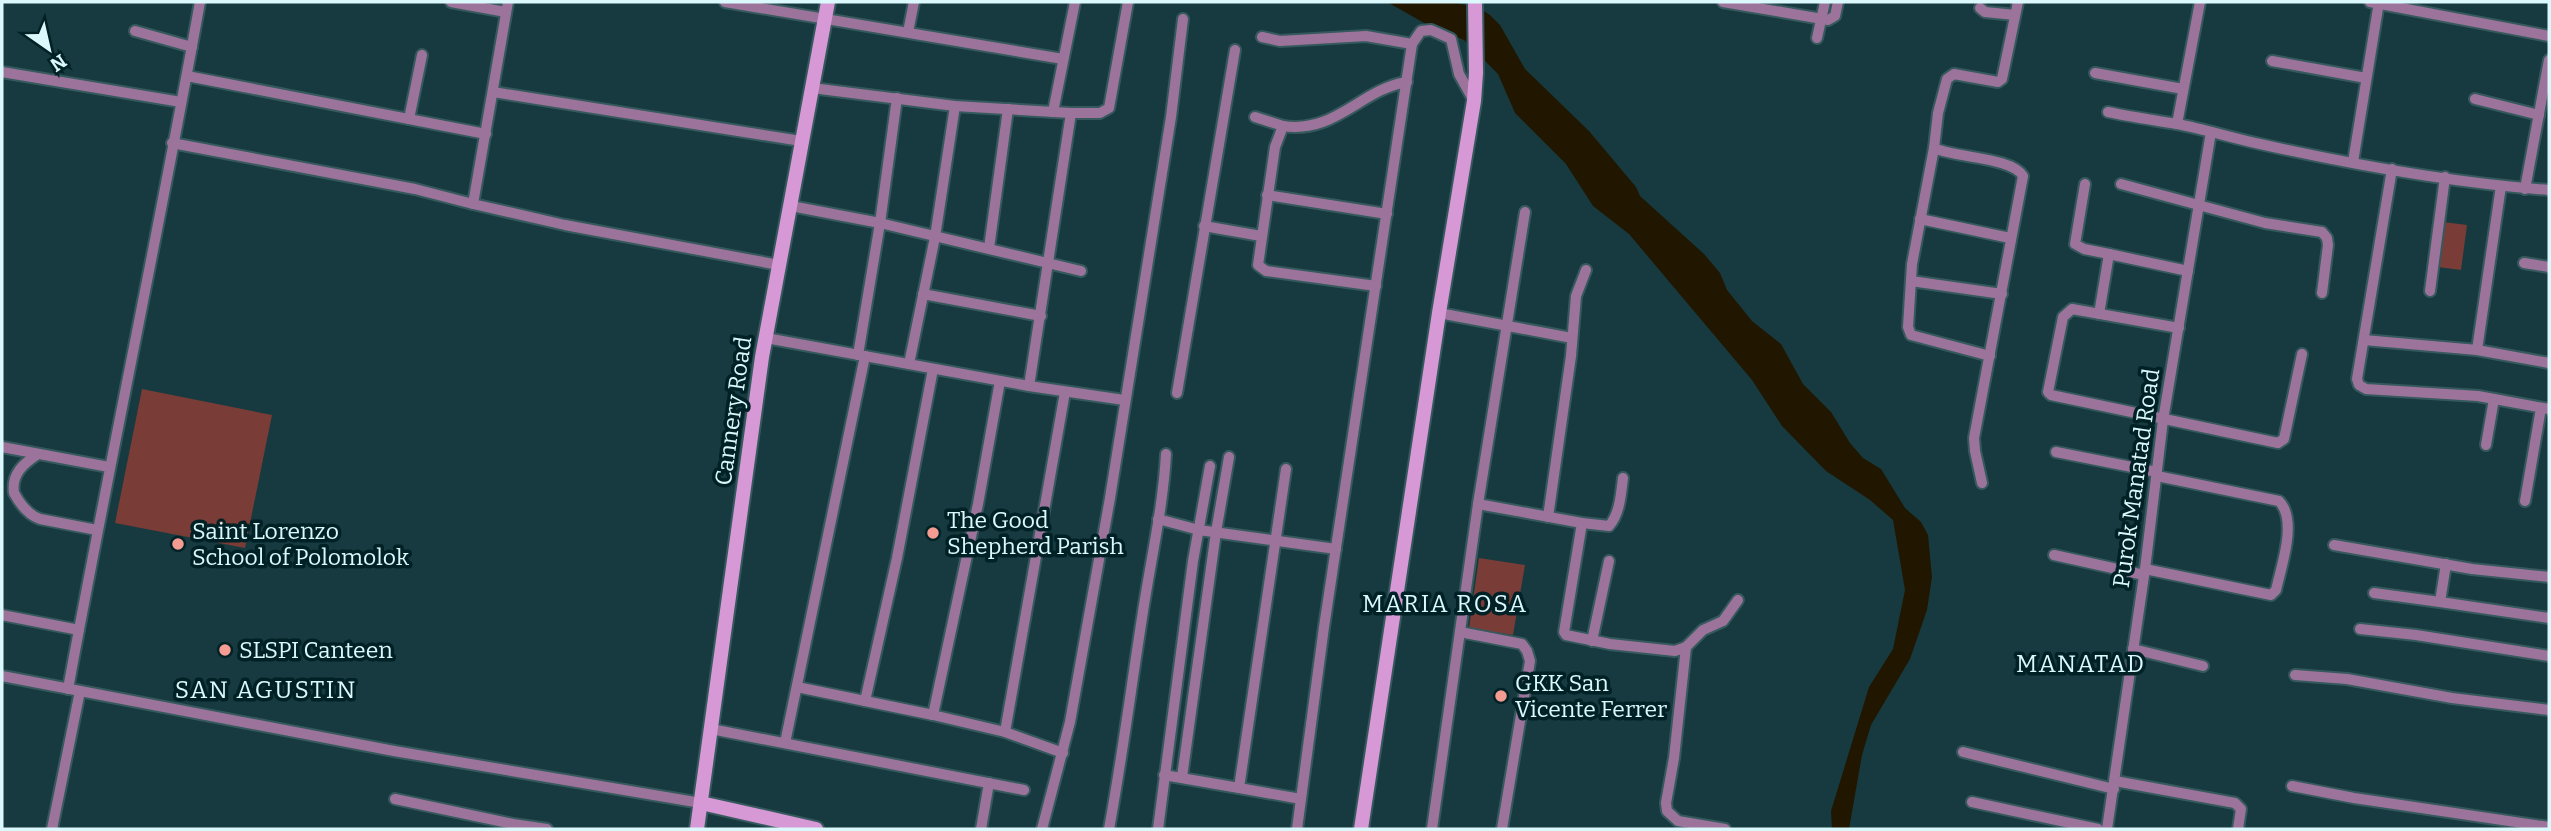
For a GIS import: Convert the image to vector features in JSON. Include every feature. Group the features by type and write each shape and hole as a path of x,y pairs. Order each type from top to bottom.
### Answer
{"street":[{"path":"68,688 200,2"},
{"path":"451,2 507,7 473,204"},
{"path":"725,2 1063,59"},
{"name":"Cannery Road","path":"697,829 766,338 828,2"},
{"path":"908,33 914,2"},
{"path":"1053,112 1075,2"},
{"path":"812,88 955,106 1100,113 1109,108 1128,2"},
{"path":"1361,829 1474,101 1475,2"},
{"path":"1723,2 1829,20 1834,17 1838,2"},
{"path":"1817,38 1825,2"},
{"path":"1990,356 1917,338 1910,333 1908,327 1911,281 1938,113 1948,77 1958,74 1989,82 2001,81 2018,2"},
{"path":"2176,124 2200,2"},
{"path":"2353,162 2376,2 2549,36"},
{"path":"1980,8 1986,12 2015,15"},
{"path":"1042,829 1063,753 1110,498 1171,117 1183,19"},
{"path":"1297,829 1336,550 1415,36 1426,30 1439,32 1451,39 1459,74 1474,101"},
{"path":"135,31 192,47"},
{"path":"1262,37 1280,41 1366,36 1412,44"},
{"path":"1177,393 1235,50"},
{"path":"409,119 422,55"},
{"path":"2272,61 2366,79"},
{"path":"2525,189 2549,64"},
{"path":"2,72 181,102"},
{"path":"2095,74 2183,89"},
{"path":"187,76 486,134"},
{"path":"1255,117 1283,126 1323,122 1356,107 1379,91 1407,82"},
{"path":"493,92 802,141"},
{"path":"785,743 861,356 897,98"},
{"path":"2475,99 2539,115"},
{"path":"909,364 935,237 955,106"},
{"path":"989,248 1008,109"},
{"path":"2108,112 2392,169 2501,186 2549,190"},
{"path":"1029,386 1071,113"},
{"path":"1283,126 1275,147 1258,265 1266,271 1376,286"},
{"name":"Purok Manatad Road","path":"2107,829 2145,572 2163,420 2211,132"},
{"path":"172,143 415,189 565,225 779,265"},
{"path":"1934,148 1946,154 2008,165 2021,172 2023,178 1975,438 1982,483"},
{"path":"2392,169 2357,379 2362,388 2494,400 2545,409 2525,501"},
{"path":"2430,291 2445,177"},
{"path":"2085,184 2075,244 2084,249 2188,271"},
{"path":"2121,184 2265,223 2325,234 2328,244 2322,293"},
{"path":"2477,350 2501,186"},
{"path":"1268,195 1387,214"},
{"path":"791,206 880,223 1081,271"},
{"path":"1432,829 1478,504 1525,212"},
{"path":"1920,219 2010,238"},
{"path":"1204,226 1261,236"},
{"path":"2099,314 2109,254"},
{"path":"2524,263 2549,267"},
{"path":"1548,517 1578,285 1586,270"},
{"path":"1911,281 2002,295"},
{"path":"923,294 1041,316"},
{"path":"2179,328 2072,309 2063,317 2048,392 2051,395 2163,420 2278,443 2284,439 2302,354"},
{"path":"1439,313 1572,338"},
{"path":"766,338 1000,381 1124,400"},
{"path":"2364,340 2477,350 2549,363"},
{"path":"865,701 897,558 933,369"},
{"path":"933,715 978,504 1000,381"},
{"path":"1005,732 1065,391"},
{"path":"2486,445 2494,400"},
{"path":"2,447 109,467"},
{"path":"2054,555 2271,595 2276,590 2288,531 2284,506 2279,501 2056,452"},
{"path":"38,454 23,464 16,476 14,493 21,503 33,517 97,530"},
{"path":"1109,829 1128,726 1166,454"},
{"path":"1182,777 1216,532 1230,457"},
{"path":"1158,829 1210,466"},
{"path":"1239,788 1286,469"},
{"path":"1478,504 1609,526 1613,521 1623,478"},
{"path":"1158,519 1199,530 1336,550"},
{"path":"1582,523 1563,632 1566,635 1592,641 1675,651 1686,647 1697,634 1723,621 1738,600"},
{"path":"2334,545 2549,578"},
{"path":"1592,641 1609,561"},
{"path":"2440,602 2446,564"},
{"path":"2374,593 2549,618"},
{"path":"2,615 79,630"},
{"path":"2360,629 2549,656"},
{"path":"1460,632 1515,642 1522,644 1527,651 1529,673 1502,829"},
{"path":"1686,647 1667,811 1678,821 1725,829"},
{"path":"2133,649 2203,666"},
{"path":"2295,675 2347,679 2452,698 2549,710"},
{"path":"2,676 394,751 701,803 806,828"},
{"path":"797,687 1005,732 1063,753"},
{"path":"52,829 80,691"},
{"path":"711,729 1024,790"},
{"path":"1963,752 2114,785 2235,803 2241,808 2238,829"},
{"path":"1164,775 1301,799"},
{"path":"981,829 989,783"},
{"path":"2292,786 2549,827"},
{"path":"395,799 547,829"},
{"path":"1972,802 2098,829"}],"shaded area":[{"path":"1387,2 1452,2 1479,8 1490,15 1500,25 1525,69 1589,131 1636,187 1640,196 1704,254 1720,273 1727,290 1752,321 1781,344 1803,384 1831,412 1850,443 1863,458 1881,469 1905,508 1921,522 1928,535 1932,577 1927,610 1910,659 1871,725 1862,755 1849,829 1832,829 1831,811 1869,687 1893,649 1905,590 1893,520 1870,500 1826,471 1782,426 1752,380 1629,234 1593,206 1566,164 1515,113 1498,74 1464,40 1426,24"},
{"path":"2443,222 2467,225 2461,270 2438,267"},
{"path":"142,389 272,415 245,548 115,523"},
{"path":"1479,558 1525,565 1513,635 1469,628"}],"place":[{"name":"The Good Shepherd Parish","path":"933,533"},
{"name":"Saint Lorenzo School of Polomolok","path":"178,544"},
{"name":"SLSPI Canteen","path":"225,650"},
{"name":"GKK San Vicente Ferrer","path":"1501,696"}],"district":[{"name":"MARIA ROSA","path":"1445,604"},
{"name":"MANATAD","path":"2081,664"},
{"name":"SAN AGUSTIN","path":"266,690"}]}
